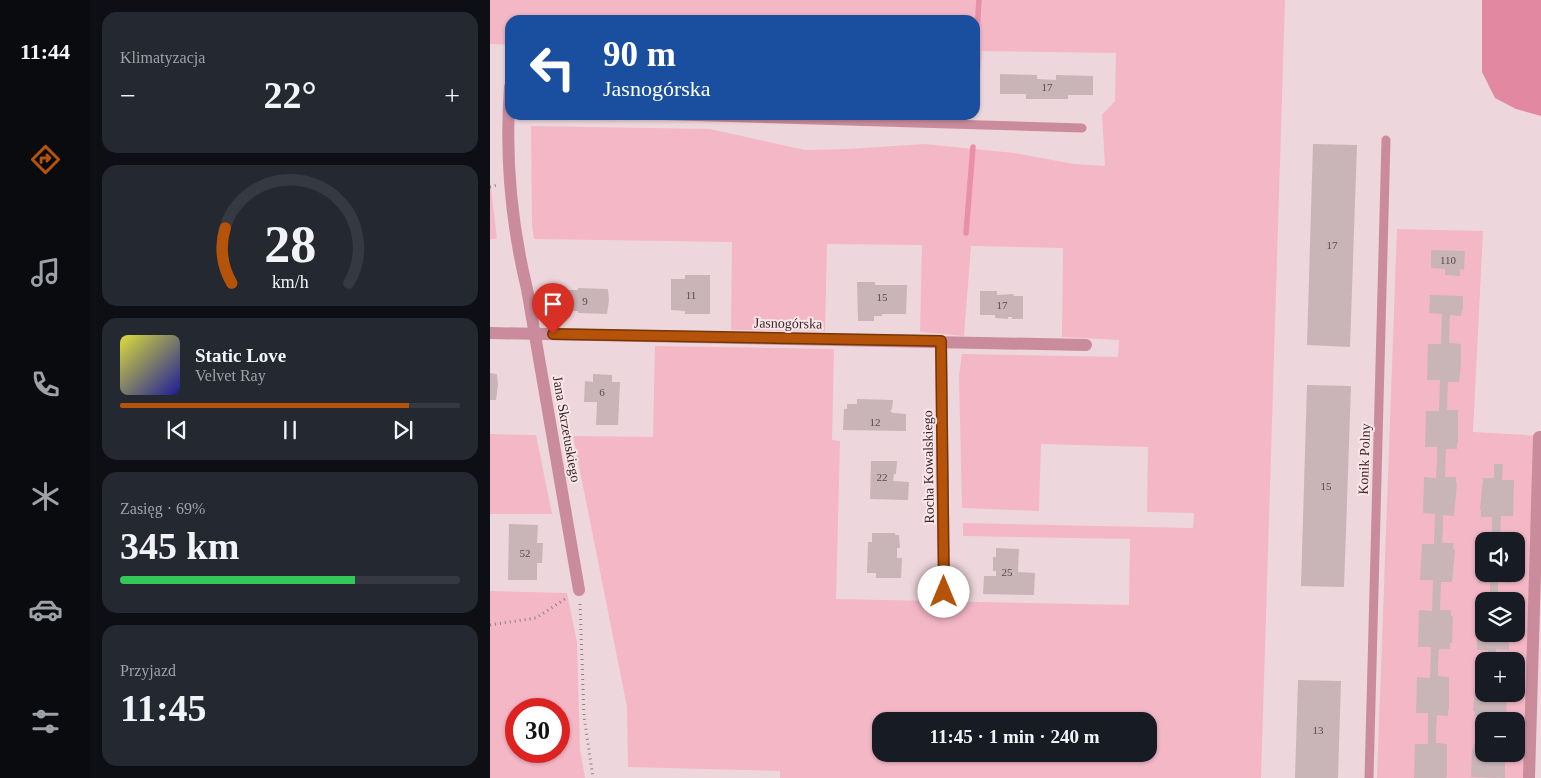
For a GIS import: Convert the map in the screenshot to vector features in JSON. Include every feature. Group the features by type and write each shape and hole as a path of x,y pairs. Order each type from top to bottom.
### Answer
{"street":[{"name":"Jana Skrzetuskiego","path":"509,120 510,181 519,253 527,289 579,590"},
{"name":"Jasnogórska","path":"490,333 1086,345"},
{"name":"Rocha Kowalskiego","path":"941,341 944,592"},
{"path":"1529,778 1539,438"}],"lane":[{"path":"814,120 1082,128"},
{"name":"Konik Polny","path":"1369,778 1386,140"}],"path":[{"path":"490,625 536,618 579,590"},
{"path":"579,590 584,716 593,778"}],"shaded area":[{"path":"490,0 1285,0 1261,778 780,778 780,771 628,767 627,707 573,436 653,437 655,346 834,349 832,440 840,441 836,599 1129,605 1130,539 963,536 963,523 1193,528 1194,513 1147,512 1148,447 1041,444 1039,511 962,508 959,376 962,354 1118,357 1119,340 1062,337 1063,248 971,246 964,336 920,332 922,245 827,244 825,331 731,330 732,242 534,239 532,224 531,126 710,129 805,150 925,144 1014,153 1074,164 1105,166 1102,115 1115,101 1116,53 982,51 980,76 980,15 505,15 505,45 490,44"},
{"path":"1482,0 1541,0 1541,116 1516,109 1495,98 1482,72"},
{"path":"490,180 497,239 490,239"},
{"path":"1397,229 1483,231 1473,432 1541,436 1534,778 1377,778"},
{"path":"490,434 536,435 552,514 490,514"},
{"path":"490,591 567,593 577,642 580,750 585,778 490,778"}],"building":[{"path":"1000,74 1037,75 1037,79 1056,80 1056,75 1093,76 1093,95 1068,95 1068,99 1026,99 1026,94 1000,94"},
{"path":"1313,144 1357,145 1350,347 1307,345"},
{"path":"1431,250 1465,251 1464,270 1460,269 1460,276 1445,275 1445,269 1431,268"},
{"path":"685,275 710,275 710,314 685,314 685,311 671,310 671,279 685,279"},
{"path":"857,282 875,282 875,285 907,285 906,314 882,314 882,316 874,316 874,321 858,321"},
{"path":"578,288 608,289 607,314 561,311 562,290 578,290"},
{"path":"980,291 997,291 997,295 1013,294 1014,296 1023,296 1023,319 1012,319 1012,317 1008,317 1008,319 995,318 995,315 980,315"},
{"path":"1430,295 1463,296 1461,316 1450,315 1449,343 1461,344 1461,363 1459,382 1448,382 1447,410 1458,410 1458,443 1457,449 1446,449 1445,477 1456,477 1457,483 1454,516 1443,515 1442,543 1454,543 1453,549 1455,550 1452,582 1441,582 1440,610 1451,610 1451,616 1453,616 1452,643 1450,643 1450,649 1439,649 1438,663 1438,676 1449,677 1448,716 1437,715 1436,729 1436,743 1447,744 1447,776 1446,778 1414,778 1415,744 1428,744 1428,713 1416,713 1417,677 1430,678 1431,647 1418,647 1419,610 1432,611 1433,580 1420,580 1422,544 1434,544 1435,514 1423,513 1424,477 1436,478 1437,462 1437,447 1425,447 1426,411 1439,411 1440,380 1427,380 1428,344 1441,344 1442,314 1429,313"},
{"path":"490,373 497,374 496,400 490,400"},
{"path":"593,374 612,375 612,382 620,382 618,425 596,425 597,402 584,402 585,381 593,382"},
{"path":"1307,385 1351,386 1344,587 1301,586"},
{"path":"857,399 893,400 890,411 906,414 906,431 843,430 844,409 847,409 847,404 857,404"},
{"path":"871,461 897,461 896,474 894,474 893,481 909,482 908,500 870,499"},
{"path":"1494,464 1503,464 1502,480 1514,480 1513,516 1501,516 1500,532 1492,532 1492,517 1481,517 1480,510 1483,478 1494,478"},
{"path":"509,524 538,525 537,543 543,543 542,563 537,563 537,580 508,580"},
{"path":"872,533 895,533 895,535 899,535 900,548 897,548 897,558 902,558 901,578 876,578 876,573 867,573 868,542 872,542"},
{"path":"996,548 1019,549 1018,572 1035,573 1034,595 983,594 984,576 996,576 996,571 993,571 993,557 996,557"},
{"path":"1498,582 1498,592 1490,592 1490,583 1479,583"},
{"path":"1477,642 1509,642 1509,650 1496,649 1496,652 1488,652 1488,650 1477,650"},
{"path":"1298,680 1341,681 1338,778 1295,778"},
{"path":"1475,689 1475,702 1507,702 1506,712 1475,712 1475,716 1474,716 1475,711 1473,711"},
{"path":"1475,744 1475,762 1505,762 1505,778 1471,777"}],"waterway":[{"path":"978,15 979,0"},
{"path":"966,233 973,147"}],"route":[{"path":"553,334 941,341 944,592"}]}
